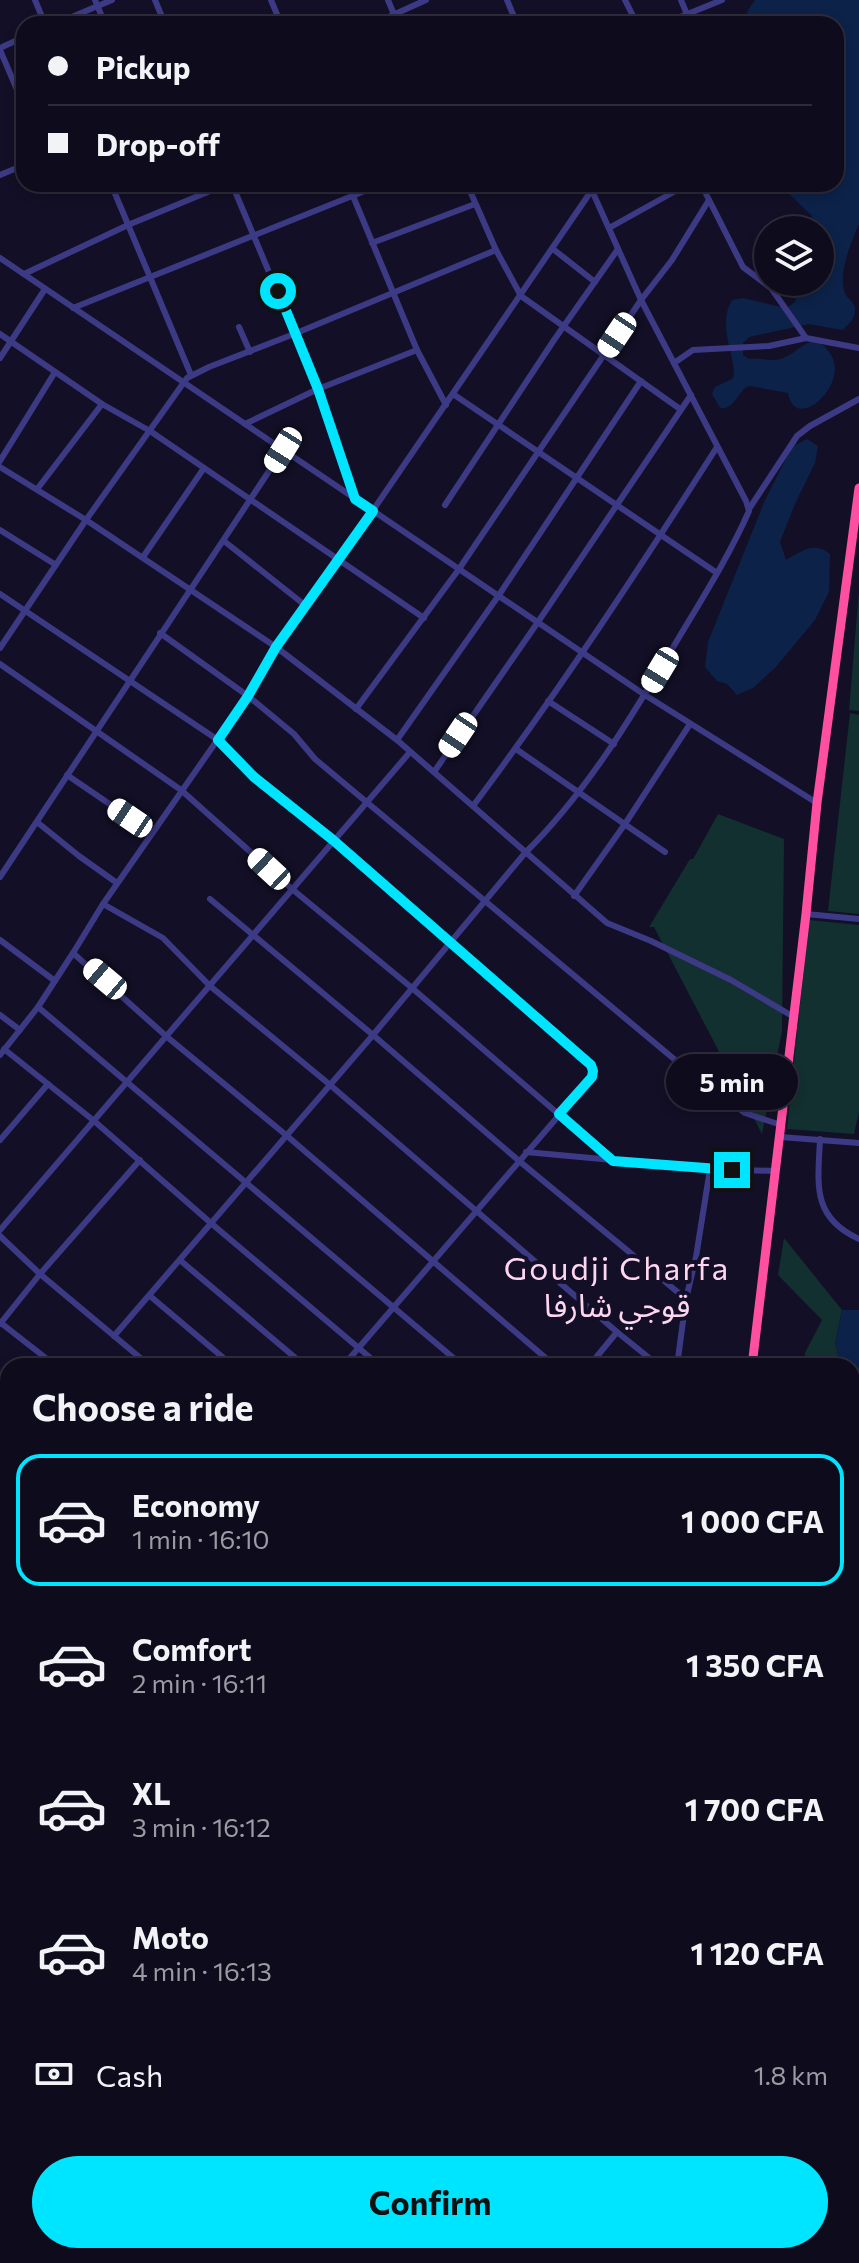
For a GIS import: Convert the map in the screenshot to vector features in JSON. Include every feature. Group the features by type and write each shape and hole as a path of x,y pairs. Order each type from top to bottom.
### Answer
{"highway":[{"path":"753,1358 817,803 855,553 859,488"}],"street":[{"path":"71,16 96,3 112,0"},
{"path":"388,0 394,15 426,0"},
{"path":"681,0 687,14"},
{"path":"682,16 722,0"},
{"path":"0,49 16,87"},
{"path":"114,192 191,375"},
{"path":"24,274 128,225 210,192"},
{"path":"234,192 318,389 355,499"},
{"path":"351,192 417,350 446,405"},
{"path":"73,308 363,192"},
{"path":"470,192 521,296 680,409"},
{"path":"371,1358 93,1120 2,1052 38,1007 117,883 248,696 276,647 521,296 588,192"},
{"path":"594,192 641,300 749,509"},
{"path":"609,228 674,192"},
{"path":"705,192 743,267 771,288 806,338"},
{"path":"356,709 459,569 603,355 672,260 709,200"},
{"path":"372,243 475,204"},
{"path":"553,249 595,282"},
{"path":"445,505 618,249"},
{"path":"0,648 182,382 191,375 496,250"},
{"path":"0,258 645,695 817,803"},
{"path":"0,358 45,289"},
{"path":"239,327 250,352"},
{"path":"0,334 102,404 150,431 424,618"},
{"path":"674,363 693,350 769,346 806,338 859,348"},
{"path":"245,424 318,389 417,350"},
{"path":"55,372 0,464 276,647 397,740 607,923 731,980 794,1017"},
{"path":"397,740 499,595 641,381"},
{"path":"453,394 717,573"},
{"path":"434,772 691,395"},
{"path":"114,1336 181,1261 525,853 550,829 614,744 645,695 717,573 749,509 797,436 859,399"},
{"path":"38,488 102,404"},
{"path":"473,806 516,749 717,447"},
{"path":"0,877 283,450"},
{"path":"143,557 204,468"},
{"path":"0,530 56,565"},
{"path":"224,541 306,606"},
{"path":"0,594 218,740 254,777 333,840 591,1065 592,1077 350,1358"},
{"path":"160,633 248,696 294,734 315,759 724,1098 751,1117 781,1125"},
{"path":"0,664 181,790 292,889 613,1161"},
{"path":"548,701 614,744"},
{"path":"574,896 690,724"},
{"path":"516,749 665,852"},
{"path":"140,1358 40,1274 0,1233 93,1120 410,752"},
{"path":"67,775 152,833"},
{"path":"37,822 117,883"},
{"path":"210,899 686,1299"},
{"path":"103,904 163,938 210,986 649,1358"},
{"path":"806,914 859,919"},
{"path":"0,940 55,981"},
{"path":"73,953 166,1036 546,1358"},
{"path":"38,1007 454,1358"},
{"path":"0,1015 20,1030"},
{"path":"0,1140 48,1084"},
{"path":"780,1137 859,1143"},
{"path":"820,1139 818,1190 824,1210 839,1228 859,1239"},
{"path":"526,1152 710,1169 775,1171"},
{"path":"45,1358 0,1324 140,1160"},
{"path":"678,1358 710,1169"},
{"path":"181,1261 296,1358"},
{"path":"150,1296 224,1358"},
{"path":"596,1358 617,1332"}],"green space":[{"path":"859,591 859,711 849,710"},
{"path":"850,713 859,715 859,914 828,911"},
{"path":"718,814 784,839 782,1031 762,1134 654,927 649,927"},
{"path":"809,920 859,925 859,1112 854,1134 787,1129"},
{"path":"784,1238 842,1310 835,1343 839,1358 805,1358 822,1320 778,1275"}],"water":[{"path":"755,0 859,0 859,224 846,258 843,277 845,293 855,307 854,315 842,330 809,324 749,337 743,343 743,355 749,359 779,359 813,341 826,348 834,364 834,377 820,400 811,407 801,409 793,405 788,393 750,386 724,408 720,408 712,394 715,387 734,376 726,329 732,300 743,298 786,308 795,302 796,296 834,296 834,216 812,216 786,192 844,192 844,16 746,16"},
{"path":"807,439 818,446 815,463 780,542 786,560 813,548 830,554 829,592 815,620 775,668 753,688 737,695 727,684 717,681 705,667 708,642 765,500 792,447"},
{"path":"842,1310 859,1310 859,1358 839,1358 835,1343"}],"district":[{"name":"Goudji Charfa قوجي شارفا","path":"617,1288"}],"route":[{"path":"278,291 318,389 355,499 373,511 276,647 218,740 254,777 333,840 591,1065 592,1077 559,1114 613,1161 732,1170"}]}
